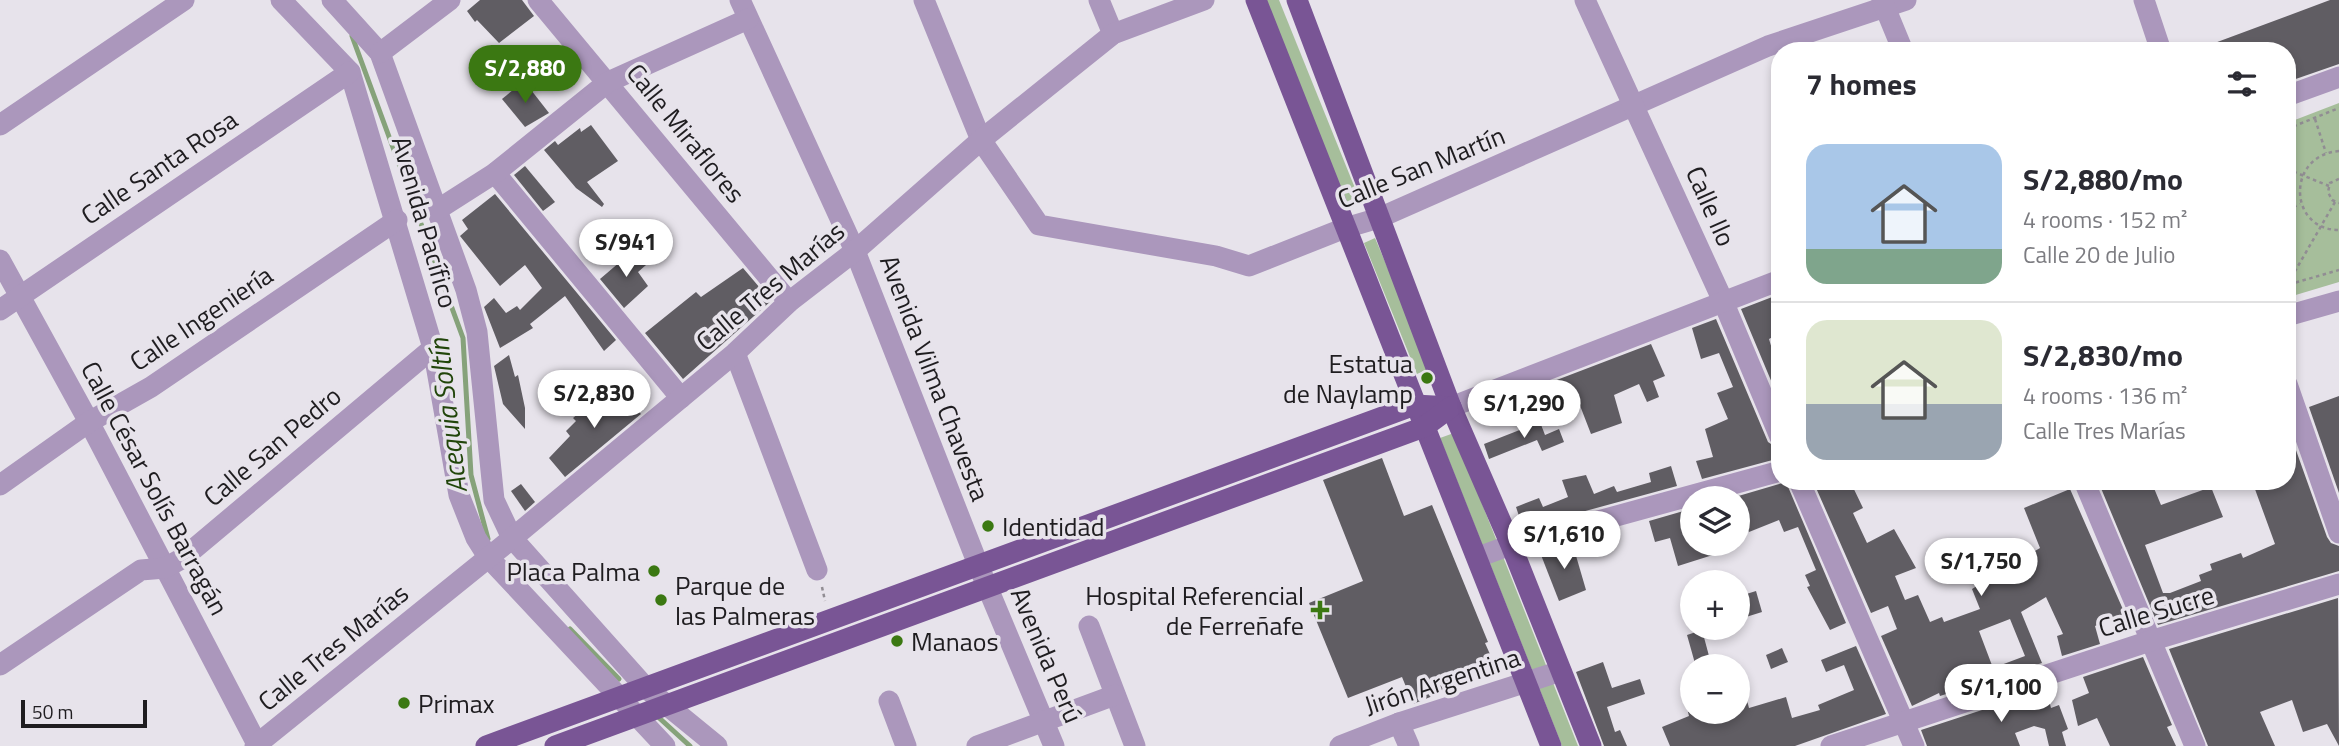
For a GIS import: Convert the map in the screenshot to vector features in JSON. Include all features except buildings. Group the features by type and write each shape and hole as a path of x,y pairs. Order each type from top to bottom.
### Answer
{"main road":[{"path":"1256,0 1551,746"},
{"path":"1297,0 1451,407 1511,545 1591,746"},
{"path":"555,746 666,706 983,576 1415,405 1451,407"},
{"path":"486,746 831,620 983,576 1424,426 1451,407"}],"street":[{"path":"0,125 184,0"},
{"name":"Avenida Pacífico","path":"281,0 350,72 397,220 433,348 459,495 476,538 499,549 617,699 665,746"},
{"path":"332,0 380,53 466,290 477,332 499,549 666,706 718,746"},
{"path":"380,53 450,0"},
{"name":"Calle Miraflores","path":"538,0 789,302"},
{"name":"Calle San Martín","path":"924,0 981,140 1039,225 1216,256 1249,266 1345,228 1379,218 1771,45"},
{"path":"1099,0 1113,34"},
{"name":"Calle Tres Marías","path":"257,745 681,398 735,353 789,302 855,251 981,140 1113,34 1204,0"},
{"name":"Calle Ilo","path":"1585,0 1723,301 1771,416"},
{"name":"Calle San Martín","path":"1779,42 1883,4 1906,0"},
{"path":"2144,0 2158,42"},
{"path":"1883,4 1899,42"},
{"path":"437,210 495,173 608,82 744,10"},
{"name":"Avenida Vilma Chavesta","path":"744,10 855,251 983,576"},
{"name":"Calle Santa Rosa","path":"0,310 350,72"},
{"path":"2296,93 2339,77"},
{"path":"495,173 681,398"},
{"name":"Calle Ingeniería","path":"0,485 89,422 151,387 397,220"},
{"name":"Calle César Solís Barragán","path":"0,260 89,422 257,745"},
{"path":"1451,407 1771,283"},
{"path":"2296,313 2339,301"},
{"name":"Calle San Pedro","path":"0,664 141,570 164,568 183,558 433,348"},
{"path":"735,353 817,570"},
{"path":"2296,410 2339,533"},
{"path":"1478,557 1511,545 1771,473"},
{"path":"1803,490 1914,746"},
{"path":"2088,490 2195,746"},
{"name":"Avenida Perú","path":"983,576 1054,746"},
{"name":"Calle Sucre","path":"1830,746 2150,641 2339,584"},
{"path":"1089,626 1135,746"},
{"name":"Jirón Argentina","path":"1340,746 1399,723 1561,671"},
{"path":"977,746 1115,695"},
{"path":"888,701 906,746"},
{"path":"1399,723 1409,746"}],"path":[{"path":"2296,125 2339,108"},
{"path":"2315,118 2326,153"},
{"path":"2339,151 2326,153 2308,166 2302,175 2301,204 2306,213 2322,226 2339,230"},
{"path":"2296,173 2329,186"},
{"path":"2329,186 2339,179"},
{"path":"2296,270 2337,202 2329,195 2329,186"},
{"path":"2296,206 2301,204"},
{"path":"2296,283 2339,271"},
{"path":"817,570 831,620"}],"green space":[{"path":"1265,0 1279,0 1361,203 1346,207"},
{"path":"2339,103 2339,282 2296,295 2296,120"},
{"path":"1375,238 1430,368 1417,374 1364,243"},
{"path":"1454,433 1578,746 1562,746 1440,438"}],"waterway":[{"name":"Acequia Soltín","path":"352,36 463,338 471,475 488,539"},
{"name":"Acequia Soltín","path":"570,629 619,679"},
{"name":"Acequia Soltín","path":"656,715 690,746"}],"place":[{"name":"Estatua de Naylamp","path":"1427,378"},
{"name":"Identidad","path":"988,526"},
{"name":"Placa Palma","path":"654,571"},
{"name":"Parque de las Palmeras","path":"661,600"},
{"name":"Hospital Referencial de Ferreñafe","path":"1320,610"},
{"name":"Manaos","path":"897,641"},
{"name":"Primax","path":"404,703"}]}
